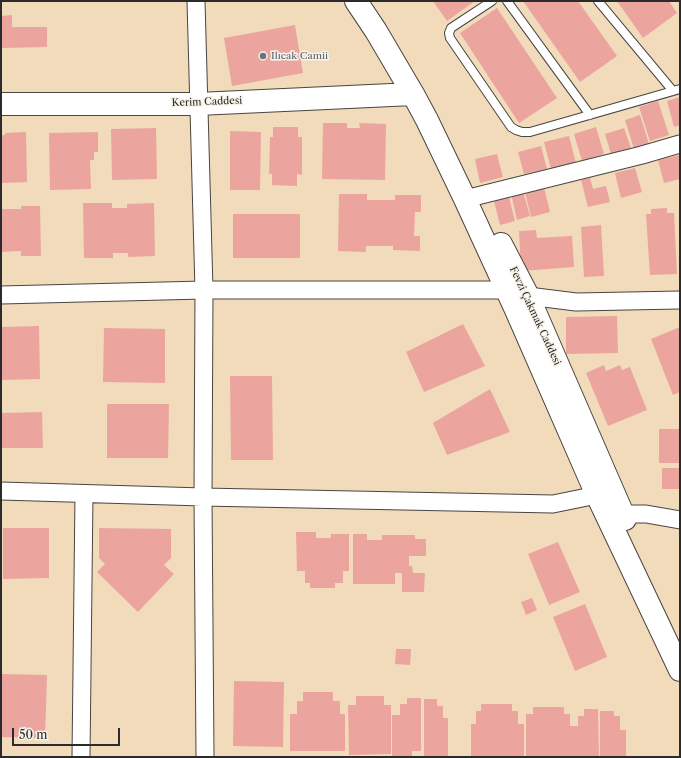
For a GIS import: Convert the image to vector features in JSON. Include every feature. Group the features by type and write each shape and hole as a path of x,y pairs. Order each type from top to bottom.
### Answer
{"street":[{"path":"196,1 204,290 203,497 205,757"},
{"path":"356,1 376,31 413,94 471,198 506,290 597,495 680,670"},
{"name":"Fevzi Çakmak Caddesi","path":"374,1 471,198 528,296 622,514 680,638"},
{"name":"Kerim Caddesi","path":"1,104 198,104 413,94"},
{"path":"471,198 680,144"},
{"path":"1,295 204,290 506,290 528,296 576,302 680,300"},
{"path":"1,491 203,497 554,504 597,495"},
{"path":"81,757 84,494"},
{"path":"622,514 646,514 680,520"}],"lane":[{"path":"492,1 451,28 449,33 450,38 511,127 522,132 530,132 676,90 598,1"},
{"path":"507,1 590,115"}],"building":[{"path":"433,1 475,1 447,21"},
{"path":"523,1 578,1 617,56 580,82"},
{"path":"617,1 669,1 677,13 643,38"},
{"path":"497,8 557,98 519,123 460,33"},
{"path":"12,15 12,27 47,27 47,47 1,48 1,16"},
{"name":"Ilıcak Camii","path":"295,25 303,73 232,86 224,38"},
{"path":"680,97 680,125 674,127 667,101"},
{"path":"658,101 669,135 650,141 639,107"},
{"path":"640,115 649,144 634,149 625,120"},
{"path":"323,123 347,123 347,128 360,128 359,123 386,124 385,180 322,179"},
{"path":"273,127 298,127 298,137 302,137 302,175 297,174 297,186 272,185 272,174 269,174 270,137 273,137"},
{"path":"596,127 604,154 582,161 574,134"},
{"path":"156,128 157,179 112,180 111,129"},
{"path":"624,128 631,148 611,154 605,134"},
{"path":"230,131 261,132 260,190 230,190"},
{"path":"26,132 27,182 1,183 1,135 5,135 5,133"},
{"path":"98,132 98,152 94,152 94,160 90,160 91,189 50,190 49,133"},
{"path":"569,136 576,163 551,169 544,142"},
{"path":"541,146 547,169 524,174 518,152"},
{"path":"497,154 503,177 480,183 475,159"},
{"path":"679,155 680,179 664,183 658,160"},
{"path":"635,168 642,192 621,198 615,173"},
{"path":"590,178 593,189 606,186 610,202 588,207 581,180"},
{"path":"544,187 550,212 531,217 525,192"},
{"path":"523,191 530,216 517,220 511,194"},
{"path":"508,193 515,221 500,225 493,197"},
{"path":"339,194 367,194 367,200 395,200 395,195 421,195 421,212 415,212 414,236 420,236 420,251 393,250 393,246 366,246 366,252 338,251"},
{"path":"83,203 112,203 112,208 127,208 127,204 154,203 155,256 128,257 128,253 113,253 113,258 84,258"},
{"path":"21,206 40,206 41,256 21,256 21,251 1,252 1,209 21,209"},
{"path":"667,208 667,213 674,213 677,274 650,275 646,214 651,214 651,209"},
{"path":"233,214 300,214 300,258 233,258"},
{"path":"601,225 604,276 584,277 581,227"},
{"path":"536,230 537,238 572,236 574,267 521,271 519,231"},
{"path":"617,316 618,353 566,354 566,317"},
{"path":"463,324 485,366 424,392 406,352"},
{"path":"39,326 40,379 1,380 1,327"},
{"path":"680,327 680,392 673,395 651,339"},
{"path":"104,328 165,329 165,383 103,382"},
{"path":"604,365 606,371 620,365 622,370 630,367 647,410 608,426 586,373"},
{"path":"230,376 272,376 273,460 231,460"},
{"path":"490,389 510,432 447,455 433,423"},
{"path":"107,404 169,404 168,458 107,458"},
{"path":"42,412 43,448 1,448 1,413"},
{"path":"659,429 680,429 680,463 659,463"},
{"path":"662,468 680,468 680,489 662,489"},
{"path":"3,528 49,528 49,578 3,579"},
{"path":"99,528 171,529 171,558 164,565 174,574 138,612 97,572 105,564 99,558"},
{"path":"296,532 316,532 316,538 331,538 331,534 349,534 349,571 343,571 343,583 335,583 335,588 310,588 310,583 305,583 305,571 297,571"},
{"path":"353,534 367,534 367,540 382,540 382,535 415,535 415,539 426,539 426,556 409,556 409,566 412,566 413,573 425,573 424,592 402,592 402,573 395,573 395,584 353,584"},
{"path":"558,542 580,592 549,605 528,554"},
{"path":"532,598 537,610 526,615 521,602"},
{"path":"585,604 607,657 575,671 553,617"},
{"path":"396,649 411,649 410,665 395,664"},
{"path":"1,674 47,675 45,738 1,737"},
{"path":"234,681 284,682 283,747 233,746"},
{"path":"303,692 333,692 333,701 340,701 340,714 345,714 345,751 290,751 290,714 297,714 297,701 303,701"},
{"path":"356,696 384,696 384,705 391,705 391,754 349,755 348,705 356,705"},
{"path":"407,698 421,698 421,751 412,751 412,756 392,756 392,715 400,715 400,704 407,704"},
{"path":"424,699 437,699 437,706 443,706 443,718 448,718 448,756 424,756"},
{"path":"481,704 512,704 512,711 518,711 518,724 524,724 524,757 471,757 471,724 476,724 476,711 481,711"},
{"path":"533,707 564,707 564,714 570,714 570,726 578,726 578,716 584,716 584,709 598,709 599,757 526,757 526,714 533,714"},
{"path":"600,711 614,711 614,716 620,716 620,730 626,730 626,757 600,757"}],"place":[{"name":"Ilıcak Camii","path":"263,56"}]}
